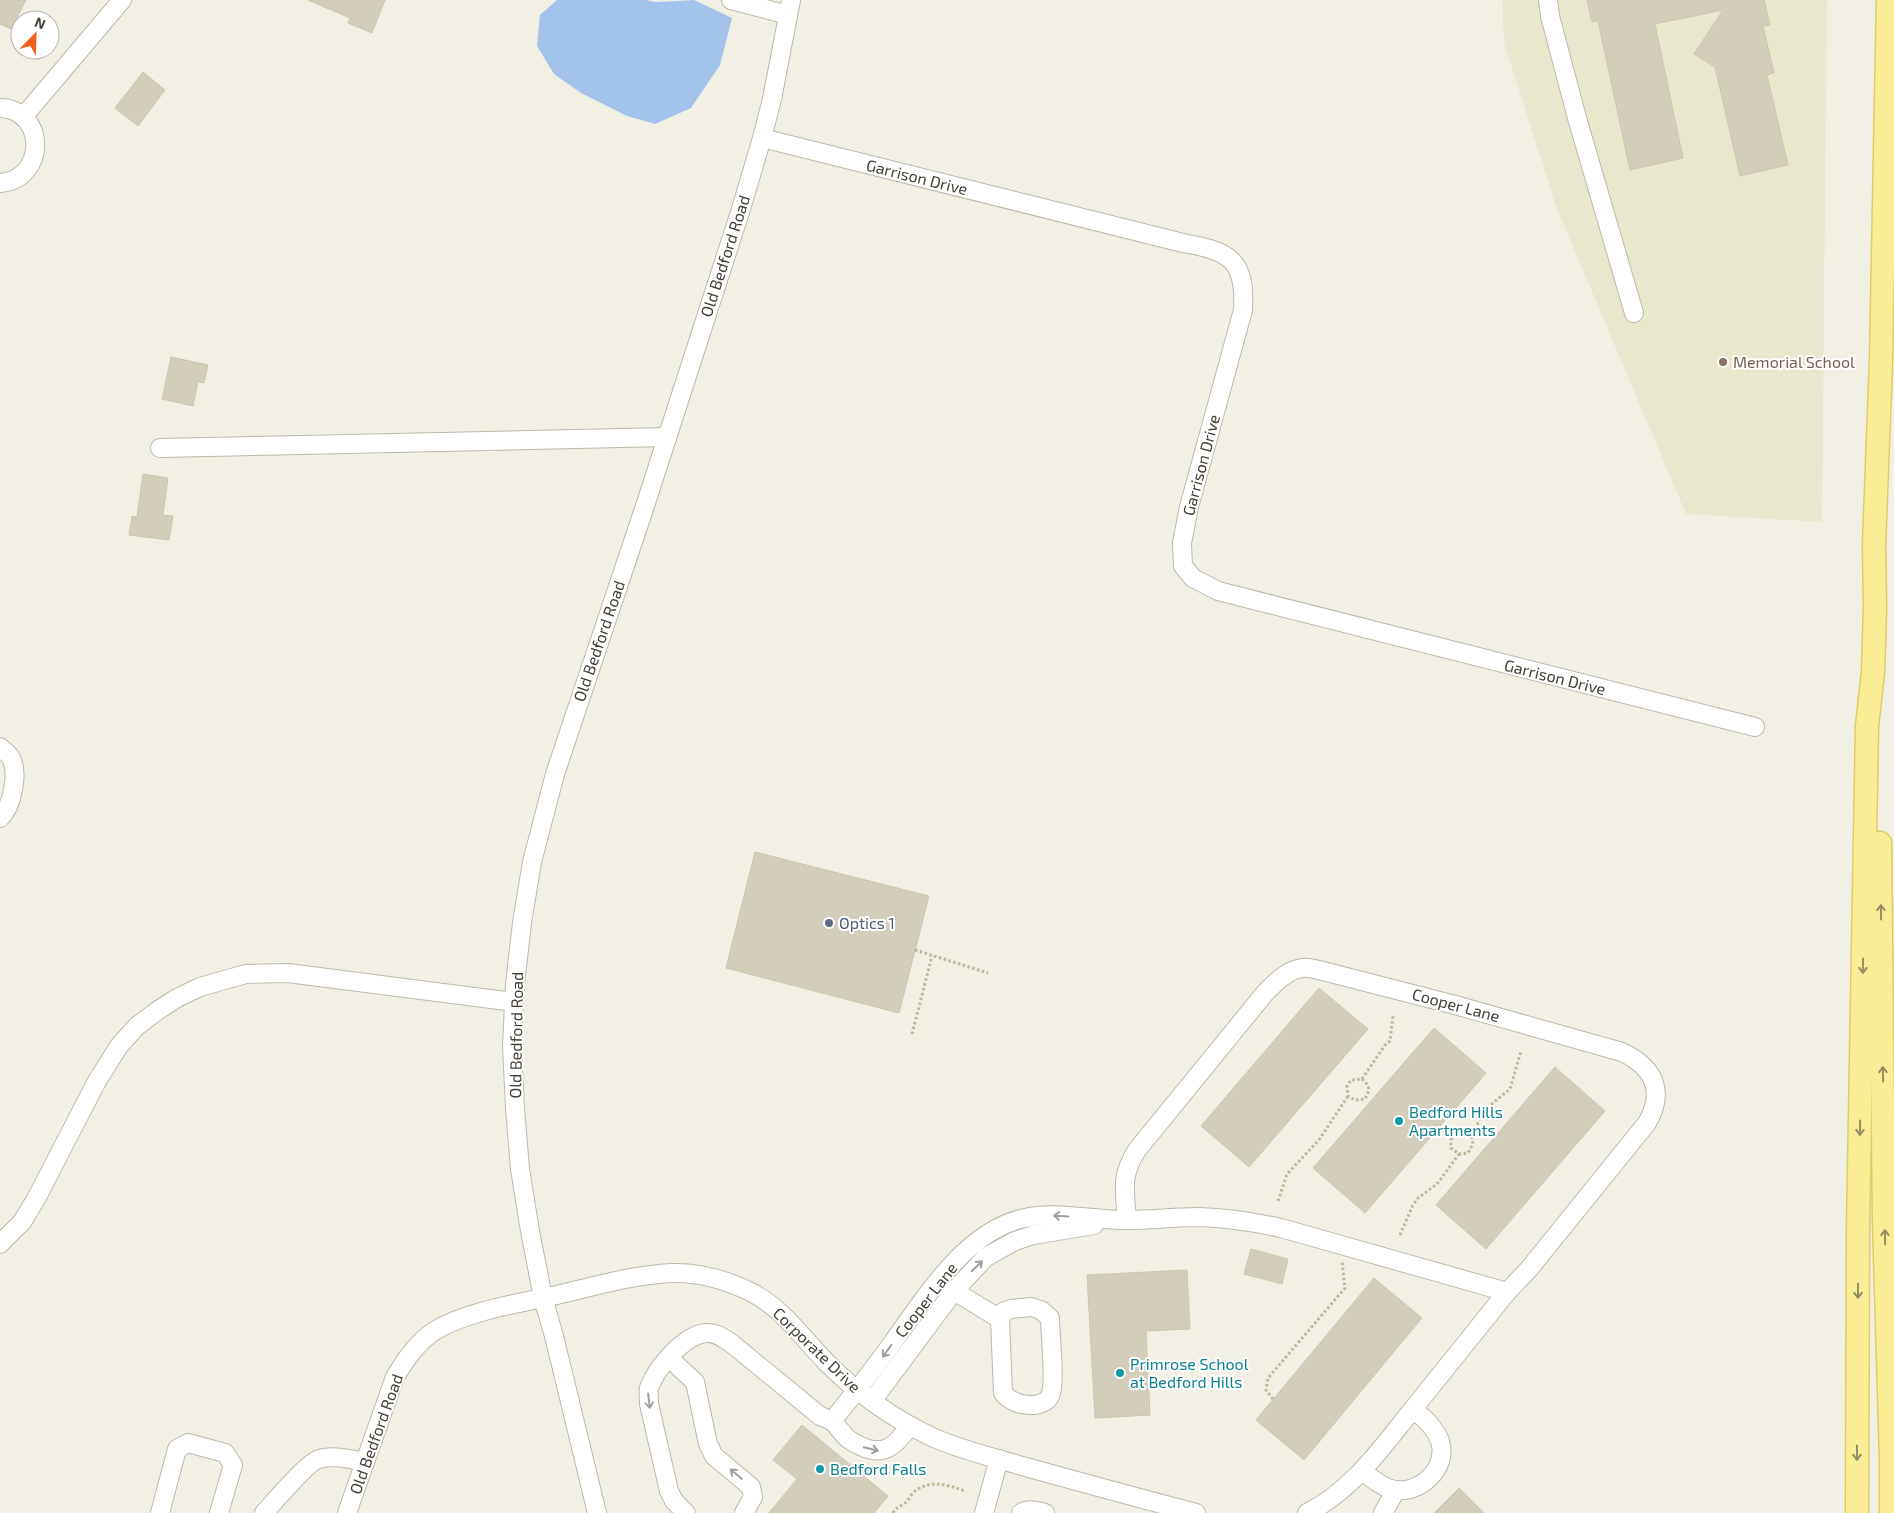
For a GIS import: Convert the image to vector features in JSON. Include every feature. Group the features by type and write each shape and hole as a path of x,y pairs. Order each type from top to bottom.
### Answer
{"main road":[{"path":"1857,1513 1859,1210 1867,726 1873,672 1875,608 1874,545 1881,361 1888,0"},
{"path":"1873,672 1879,735 1884,1220 1891,1513"}],"street":[{"path":"23,117 122,0"},
{"path":"732,0 790,8"},
{"path":"1548,0 1550,16 1577,118 1634,313"},
{"name":"Old Bedford Road","path":"597,1513 543,1298 520,1170 514,1108 512,1046 514,1002 523,916 532,862 547,801 565,741 667,437 762,138 772,99 790,8"},
{"path":"0,108 15,111 23,117 30,125 36,145 35,155 25,173 16,179 0,183"},
{"name":"Garrison Drive","path":"762,138 1164,238 1204,246 1223,254 1238,268 1244,289 1243,310 1189,507 1182,543 1183,566 1193,578 1218,591 1755,727"},
{"path":"160,448 667,437"},
{"path":"0,747 11,758 14,774 11,801 6,813 0,818"},
{"name":"Cooper Lane","path":"1127,1220 1125,1176 1128,1165 1137,1150 1264,993 1289,973 1302,968 1319,970 1455,1004 1622,1052 1637,1059 1645,1066 1652,1077 1656,1100 1653,1112 1647,1123 1413,1409"},
{"path":"0,1244 22,1222 36,1199 97,1081 119,1046 137,1026 156,1011 200,987 246,974 288,972 514,1002"},
{"name":"Cooper Lane","path":"833,1420 939,1280 988,1232 1008,1223 1026,1218 1046,1216 1127,1220 1198,1217 1251,1222 1291,1231 1507,1292"},
{"name":"Cooper Lane","path":"872,1401 954,1291 986,1257 1015,1241 1033,1235 1127,1220"},
{"name":"Corporate Drive","path":"543,1298 633,1278 672,1274 693,1274 714,1278 753,1293 769,1304 785,1317 826,1362 857,1390 910,1426 940,1441 1196,1513"},
{"path":"954,1291 1000,1319"},
{"name":"Old Bedford Road","path":"347,1513 395,1377 406,1359 419,1344 435,1331 452,1322 543,1298"},
{"path":"1030,1307 1041,1310 1050,1318 1052,1394 1040,1404 1023,1405 1011,1401 1003,1393 1000,1319 1003,1312 1030,1307"},
{"path":"686,1513 674,1500 669,1491 649,1404 648,1390 654,1378 669,1358 692,1336 707,1333 719,1335 731,1342 820,1416 833,1420 848,1438 872,1451 882,1451 892,1447 910,1426"},
{"path":"669,1358 694,1382 708,1444 714,1456 751,1487 753,1497 744,1513"},
{"path":"1307,1513 1321,1506 1341,1491 1362,1471 1413,1409 1437,1434 1441,1446 1440,1459 1434,1472 1426,1482 1414,1489 1402,1492 1381,1485 1362,1471"},
{"path":"160,1513 177,1449 188,1442 225,1453 233,1465 219,1513"},
{"path":"264,1513 281,1493 316,1459 342,1457 365,1462"},
{"path":"984,1513 999,1459"},
{"path":"1383,1513 1396,1490"},
{"path":"1021,1513 1025,1510 1045,1513"}],"path":[{"path":"915,950 988,973"},
{"path":"912,1034 932,956"},
{"path":"1362,1080 1385,1045 1390,1041 1393,1016"},
{"path":"1472,1138 1465,1132 1455,1133 1451,1140 1451,1148 1459,1154 1468,1153 1473,1144 1472,1138 1481,1115 1510,1089 1521,1051"},
{"path":"1278,1201 1287,1174 1319,1140 1348,1096 1347,1086 1351,1080 1362,1080 1368,1085 1370,1090 1364,1099 1355,1100 1348,1096"},
{"path":"1400,1235 1412,1205 1418,1198 1437,1184 1459,1154"},
{"path":"1273,1399 1266,1390 1268,1378 1345,1288 1342,1258"},
{"path":"893,1513 896,1508 905,1503 915,1492 931,1483 947,1484 965,1491"}],"shaded area":[{"name":"Memorial School","path":"1502,0 1827,0 1822,522 1686,514 1557,209 1504,43"}],"water":[{"path":"557,0 646,0 656,2 694,0 732,18 720,65 691,108 655,124 627,116 581,93 554,74 537,46 540,15"}],"building":[{"path":"0,0 26,0 21,10 10,10 10,29 0,24"},
{"path":"308,0 385,0 372,33 348,23 350,18"},
{"path":"1587,0 1764,0 1770,25 1763,26 1774,73 1767,75 1788,165 1740,176 1715,67 1694,54 1723,10 1655,24 1683,158 1630,170 1598,21 1592,22"},
{"path":"143,72 165,90 138,126 115,108"},
{"path":"171,357 208,365 204,383 198,382 193,406 162,399"},
{"path":"143,474 168,478 163,515 173,516 169,540 129,535 132,516 137,517"},
{"name":"Optics 1","path":"755,852 929,896 899,1013 726,968"},
{"path":"1319,988 1368,1029 1249,1167 1201,1126"},
{"name":"Bedford Hills Apartments","path":"1434,1028 1486,1073 1365,1213 1313,1168"},
{"name":"Bedford Hills Apartments","path":"1555,1067 1605,1111 1486,1249 1436,1205"},
{"path":"1251,1249 1288,1259 1282,1284 1244,1274"},
{"name":"Primrose School at Bedford Hills","path":"1187,1270 1190,1329 1146,1331 1150,1415 1095,1418 1087,1275"},
{"path":"1374,1278 1422,1318 1304,1460 1256,1420"},
{"name":"Bedford Falls","path":"802,1425 888,1496 874,1513 769,1513 797,1479 773,1460"},
{"path":"1459,1488 1484,1513 1434,1513"}],"place":[{"name":"Memorial School","path":"1723,362"},
{"name":"Optics 1","path":"829,923"},
{"name":"Bedford Hills Apartments","path":"1399,1121"},
{"name":"Primrose School at Bedford Hills","path":"1120,1373"},
{"name":"Bedford Falls","path":"820,1469"}]}
